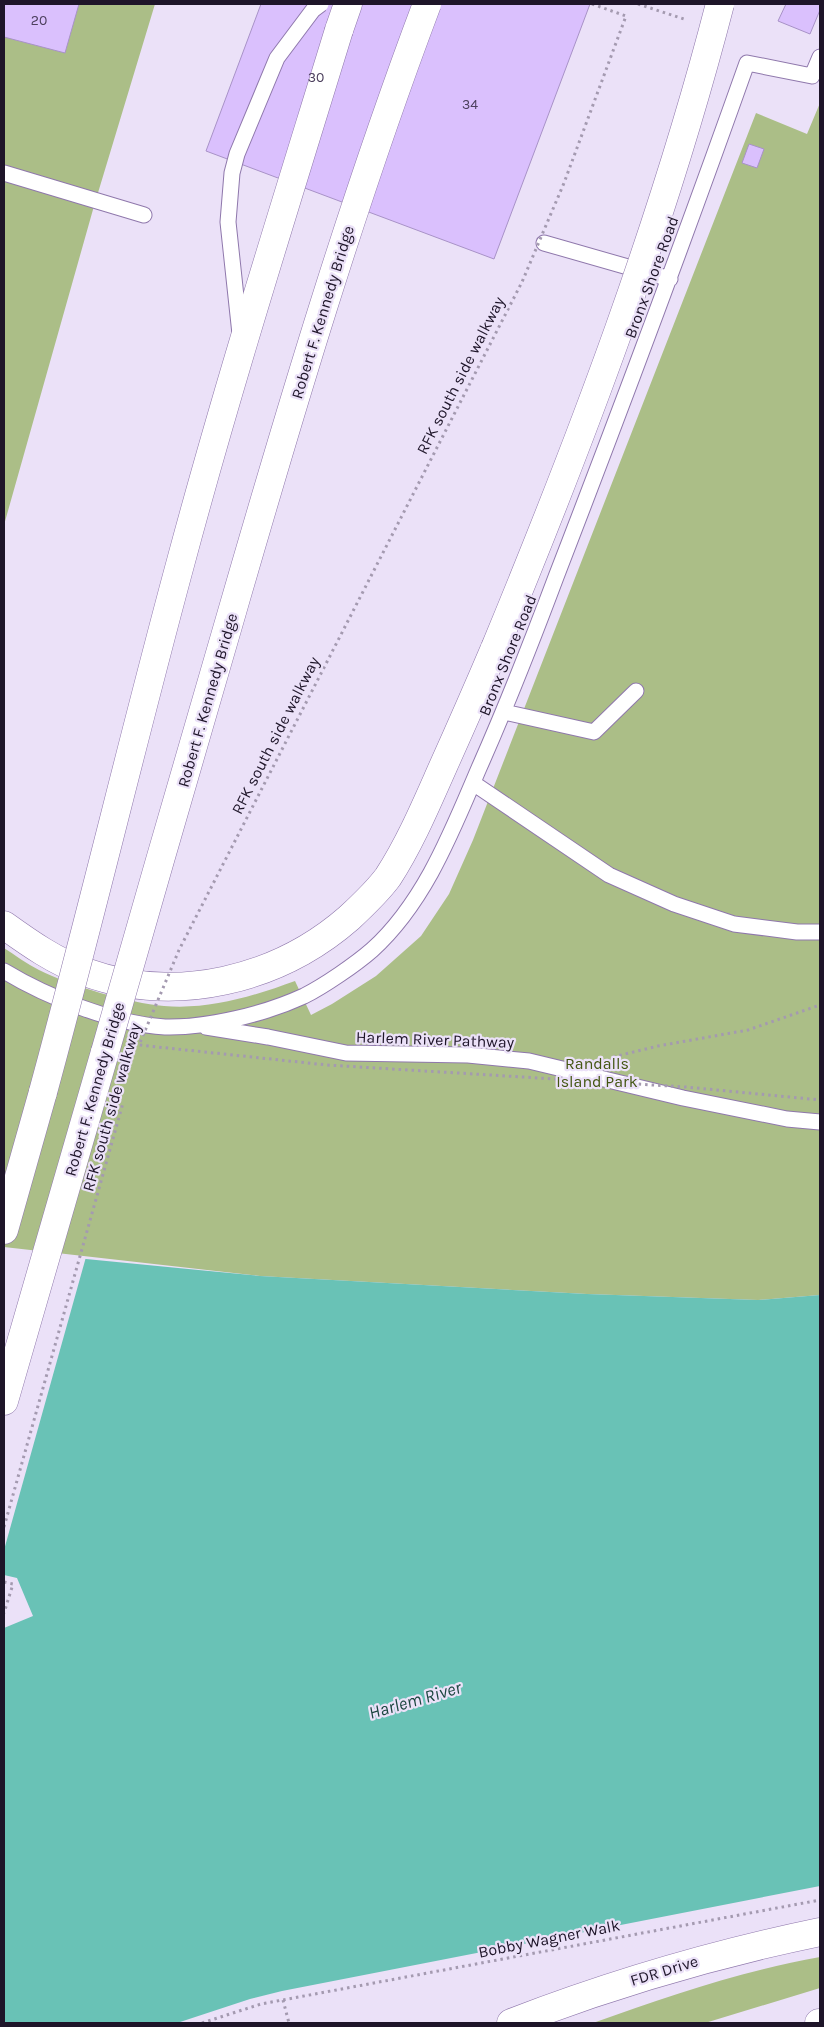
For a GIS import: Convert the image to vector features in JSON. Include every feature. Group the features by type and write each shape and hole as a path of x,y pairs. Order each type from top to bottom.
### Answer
{"highway":[{"path":"4,1230 48,1073 152,669 241,345 348,4"},
{"name":"Robert F. Kennedy Bridge","path":"4,1401 262,508 325,297 393,94 426,4"},
{"path":"4,925 54,957 84,972 112,980 154,987 209,984 244,976 272,966 322,940 367,902 387,878 407,844 427,803 496,648 550,515 627,306 688,121 720,4"},
{"name":"FDR Drive","path":"511,2023 557,2005 656,1972 756,1945 820,1932"}],"lane":[{"path":"241,345 228,222 232,173 237,154 277,58 313,10 321,4"},
{"name":"Bronx Shore Road","path":"4,971 42,992 125,1020 162,1027 195,1026 243,1016 306,995 372,950 416,897 454,830 504,712 670,279 747,63 812,76 820,57"},
{"path":"4,173 144,215"},
{"path":"544,243 670,279"},
{"path":"504,712 594,732 636,691"},
{"path":"473,783 609,875 674,904 734,924 797,932 820,932"},
{"name":"Harlem River Pathway","path":"195,1026 268,1037 346,1053 468,1055 529,1061 683,1098 787,1120 820,1122"}],"path":[{"name":"RFK south side walkway","path":"136,1054 179,950 522,282 564,183 626,16 592,4"},
{"path":"638,4 656,10"},
{"path":"604,1059 658,1046 748,1030 820,1005"},
{"path":"139,1045 327,1065 686,1087 820,1100"},
{"name":"RFK south side walkway","path":"4,1527 124,1098"},
{"path":"4,1582 13,1584 4,1613"},
{"name":"Bobby Wagner Walk","path":"202,2023 260,2004 820,1900"},
{"path":"283,2000 289,2023"}],"green space":[{"path":"4,4 155,4 94,206 4,525"},
{"name":"Randalls Island Park","path":"820,103 820,1295 758,1300 587,1294 260,1276 4,1247 4,948 35,968 83,988 118,998 164,1006 198,1006 231,1001 295,981 311,1015 376,976 421,936 449,894 473,840 756,113 807,134"},
{"path":"820,1957 820,1988 705,2023 593,2023 705,1985 762,1969"}],"water":[{"name":"Harlem River","path":"4,1251 260,1276 587,1294 758,1300 820,1295 820,1886 282,1991 250,1999 177,2023 4,2023"}],"pier":[{"path":"4,1249 86,1257 4,1550"},
{"path":"4,1575 17,1578 33,1616 4,1628"}],"building":[{"path":"4,4 79,4 65,53 4,37"},
{"path":"261,4 425,4 350,205 206,151"},
{"path":"425,4 590,4 494,259 350,205"},
{"path":"786,4 820,4 820,10 810,34 778,21"},
{"path":"749,144 764,149 757,168 742,163"}]}
